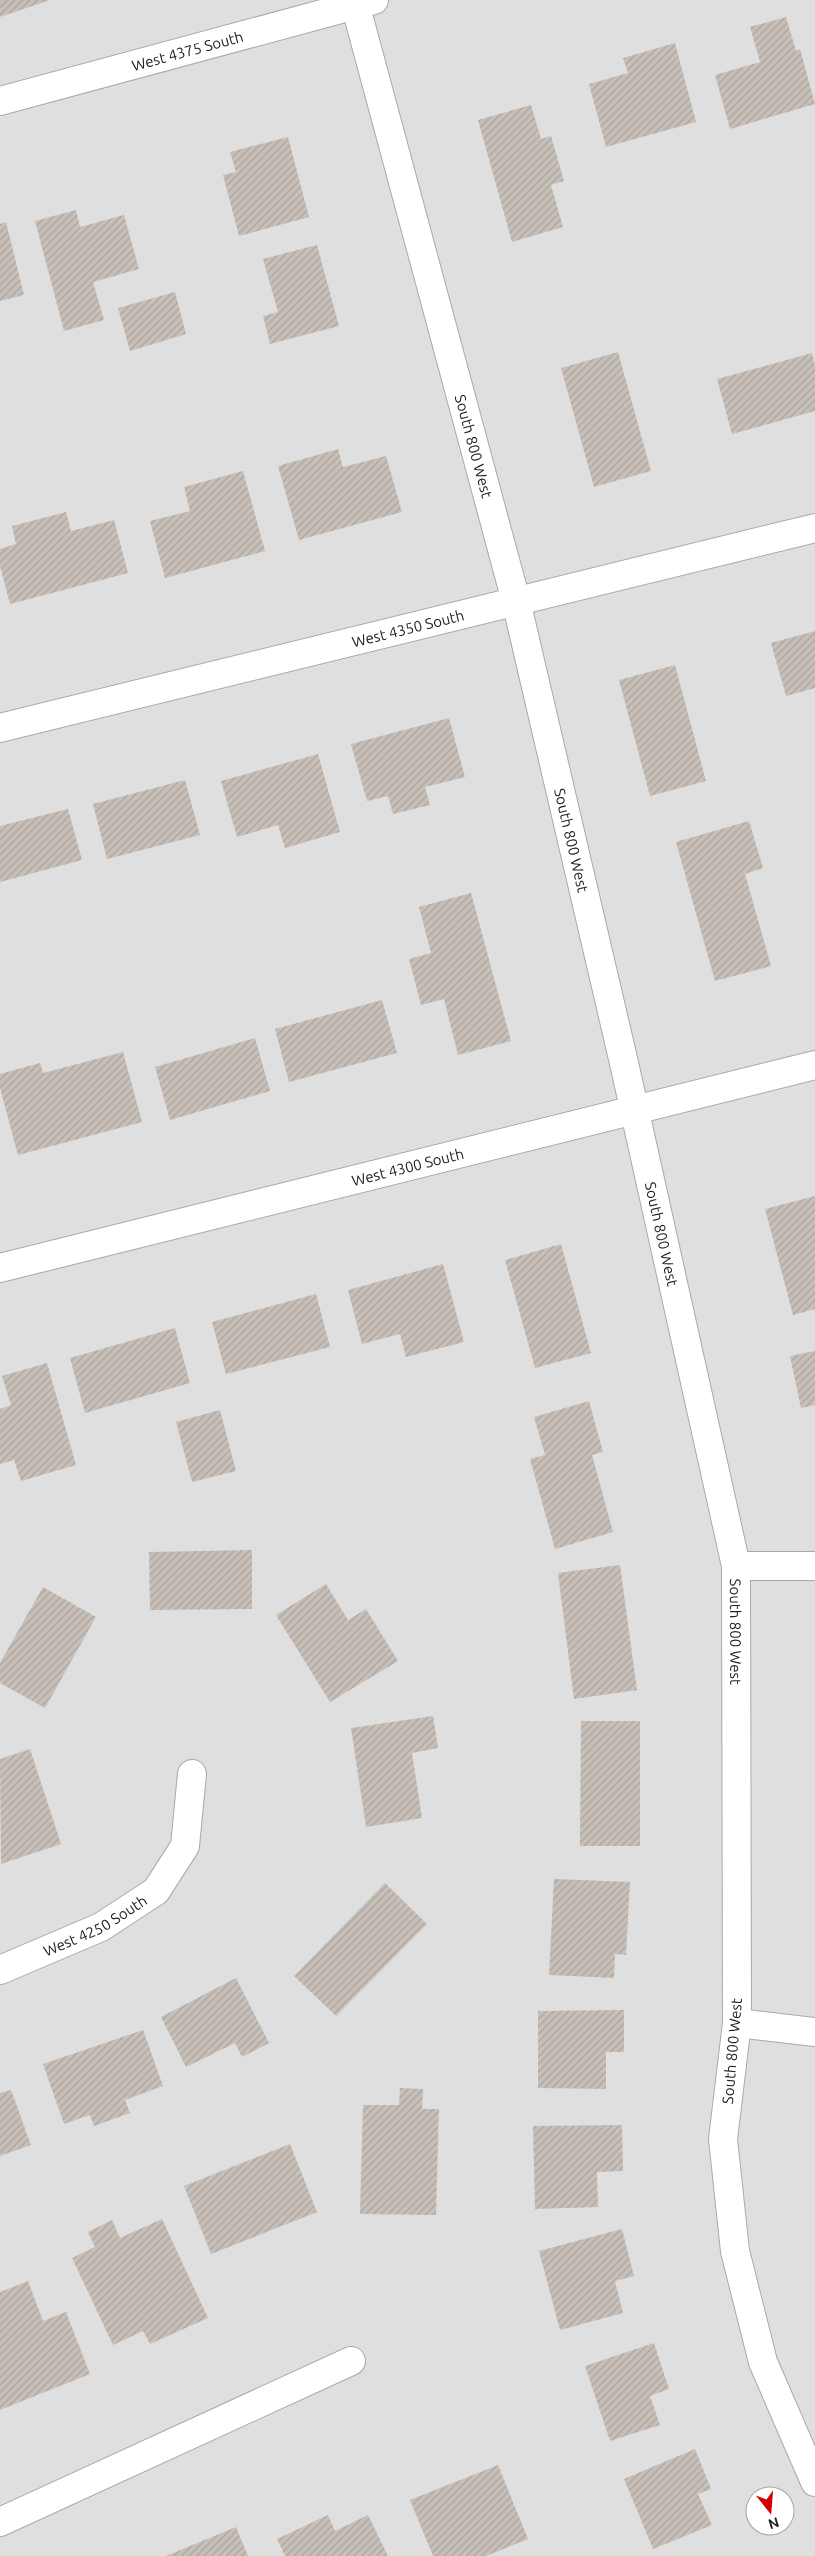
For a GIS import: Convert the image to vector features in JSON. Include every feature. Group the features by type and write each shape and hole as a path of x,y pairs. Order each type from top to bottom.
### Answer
{"street":[{"name":"West 4375 South","path":"0,101 361,2"},
{"name":"South 800 West","path":"361,2 516,601 635,1110 736,1566 737,2023 723,2139 735,2251 763,2362 815,2482"},
{"name":"West 4350 South","path":"0,728 815,528"},
{"name":"West 4300 South","path":"0,1268 815,1065"},
{"path":"736,1566 815,1566"},
{"name":"West 4250 South","path":"0,1970 101,1927 156,1891 184,1846 192,1774"},
{"path":"737,2023 815,2032"},
{"path":"0,2522 350,2361"}],"shaded area":[{"path":"0,0 815,0 815,2556 0,2556"}],"building":[{"path":"0,0 50,0 0,17"},
{"path":"786,17 796,51 800,49 815,104 730,129 715,75 760,62 750,27"},
{"path":"675,43 696,122 606,147 589,84 628,73 623,58"},
{"path":"531,105 541,139 551,136 564,181 551,185 563,227 512,242 478,120"},
{"path":"288,137 309,217 239,236 223,175 236,172 230,152"},
{"path":"76,210 80,227 124,215 139,269 93,282 104,320 64,331 35,221"},
{"path":"6,222 24,295 0,301 0,224"},
{"path":"317,245 339,326 270,344 263,316 278,312 263,259"},
{"path":"175,292 186,334 130,351 118,308"},
{"path":"618,352 651,471 594,487 561,368"},
{"path":"812,353 815,366 815,411 732,434 717,379"},
{"path":"338,449 343,467 386,456 402,512 299,540 278,466"},
{"path":"243,471 265,551 165,578 150,521 190,511 184,487"},
{"path":"66,512 71,531 114,520 128,573 10,604 0,566 0,549 16,544 12,526"},
{"path":"815,631 815,688 786,696 771,643"},
{"path":"675,665 706,781 650,796 619,680"},
{"path":"449,718 465,777 425,787 430,805 393,814 388,796 367,801 351,744"},
{"path":"318,754 340,832 285,848 278,825 237,837 221,781"},
{"path":"185,780 200,835 107,859 93,804"},
{"path":"68,809 82,860 0,882 0,826"},
{"path":"749,821 763,868 745,874 771,966 715,981 676,842"},
{"path":"471,893 511,1041 458,1055 444,999 421,1005 409,959 431,953 419,907"},
{"path":"382,1000 397,1053 289,1082 275,1029"},
{"path":"255,1038 270,1091 170,1120 155,1067"},
{"path":"123,1052 142,1122 18,1155 0,1088 0,1074 40,1063 43,1073"},
{"path":"815,1196 815,1309 793,1315 765,1209"},
{"path":"561,1244 591,1353 535,1368 505,1260"},
{"path":"443,1264 464,1342 406,1357 400,1334 362,1344 348,1290"},
{"path":"316,1294 330,1347 226,1374 212,1322"},
{"path":"175,1328 190,1383 85,1413 70,1358"},
{"path":"815,1351 815,1405 801,1408 790,1356"},
{"path":"47,1363 76,1465 21,1481 14,1460 0,1464 0,1409 11,1405 2,1376"},
{"path":"589,1401 603,1452 592,1455 613,1532 555,1549 530,1459 545,1455 534,1417"},
{"path":"220,1410 236,1471 192,1482 176,1422"},
{"path":"252,1550 252,1609 150,1610 149,1552"},
{"path":"620,1565 637,1690 574,1699 558,1573"},
{"path":"326,1584 348,1620 366,1609 398,1661 330,1702 276,1615"},
{"path":"43,1587 96,1617 45,1708 0,1683 0,1663"},
{"path":"433,1716 438,1748 412,1753 422,1818 366,1827 351,1728"},
{"path":"581,1721 640,1721 640,1846 580,1846"},
{"path":"30,1749 61,1844 1,1864 0,1759"},
{"path":"554,1879 630,1882 626,1955 615,1954 614,1978 549,1975"},
{"path":"385,1883 427,1924 336,2016 294,1976"},
{"path":"236,1978 269,2043 242,2057 235,2043 186,2067 161,2017"},
{"path":"624,2010 624,2052 606,2052 606,2089 538,2088 538,2011"},
{"path":"143,2030 163,2086 125,2100 130,2113 94,2126 90,2115 64,2124 43,2064"},
{"path":"400,2088 423,2089 422,2109 439,2109 436,2215 360,2214 363,2105 399,2105"},
{"path":"11,2090 31,2145 0,2156 0,2093"},
{"path":"622,2125 623,2171 597,2172 598,2207 535,2209 533,2126"},
{"path":"290,2144 317,2212 211,2254 184,2186"},
{"path":"162,2219 208,2318 150,2344 143,2331 113,2345 72,2258 95,2247 88,2232 112,2220 120,2238"},
{"path":"622,2229 634,2276 615,2281 623,2313 560,2330 539,2251"},
{"path":"28,2281 43,2321 66,2312 90,2374 0,2410 0,2292"},
{"path":"654,2343 669,2389 650,2396 660,2425 610,2441 585,2366"},
{"path":"695,2449 711,2489 698,2494 712,2525 653,2549 624,2479"},
{"path":"498,2465 528,2539 486,2556 433,2556 410,2500"},
{"path":"328,2515 335,2531 368,2515 388,2556 285,2556 277,2539"},
{"path":"236,2527 248,2556 166,2556"}]}
